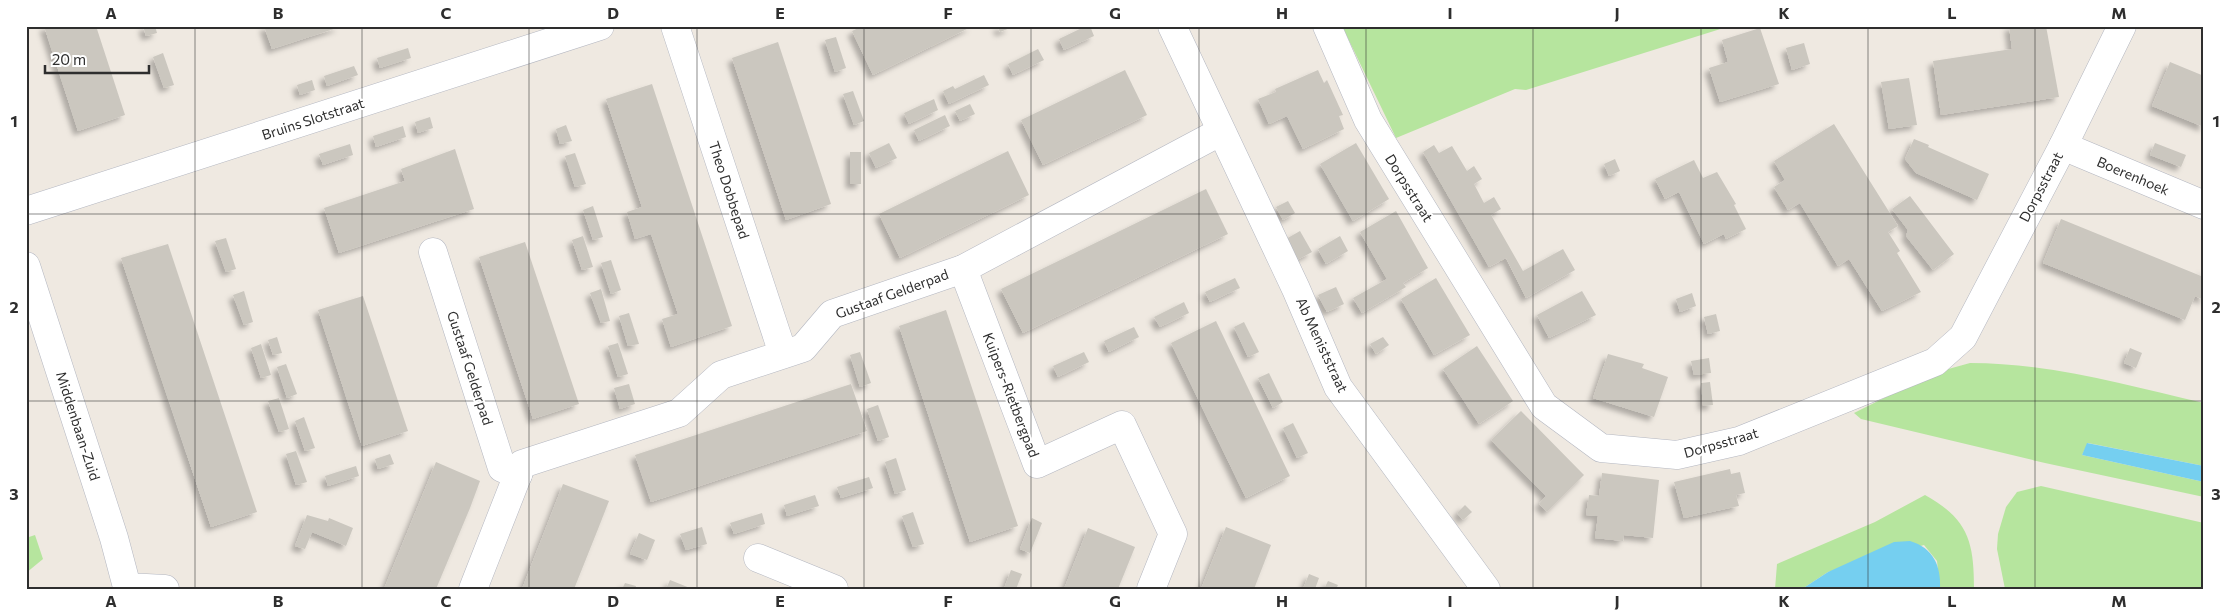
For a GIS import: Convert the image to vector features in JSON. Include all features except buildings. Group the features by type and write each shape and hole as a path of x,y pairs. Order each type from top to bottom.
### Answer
{"street":[{"name":"Bruins Slotstraat","path":"26,211 600,26"},
{"name":"Theo Dobbepad","path":"675,26 783,354"},
{"name":"Ab Meniststraat","path":"1172,26 1220,132 1296,289 1338,387 1486,589"},
{"name":"Dorpsstraat","path":"1327,26 1368,120 1544,406 1600,448 1678,455 1739,441 1935,362 1963,337 2063,146 2122,26"},
{"name":"Gustaaf Gelderpad","path":"473,589 522,464 679,413 721,375 803,348 832,314 963,269 1220,132"},
{"name":"Boerenhoek","path":"2063,146 2204,205"},
{"name":"Gustaaf Gelderpad","path":"433,252 502,468 518,475"},
{"name":"Middenbaan-Zuid","path":"26,266 114,538 120,588"},
{"name":"Kuipers-Rietbergpad","path":"963,269 1036,464 1122,424 1173,534 1151,589"},
{"path":"758,558 834,589"},
{"path":"120,588 165,589"}],"green space":[{"path":"1342,26 1730,26 1526,90 1515,89 1396,138"},
{"path":"1970,363 2000,364 2059,371 2117,382 2204,403 2204,466 2088,443 2082,455 2204,482 2204,497 2045,463 1861,419 1854,413 1934,373"},
{"path":"2041,486 2204,523 2204,589 2005,589 1997,549 1998,534 2006,507 2017,492"},
{"path":"1925,495 1951,513 1966,533 1972,557 1974,589 1940,589 1937,561 1924,545 1828,572 1802,589 1775,589 1777,564 1875,522"},
{"path":"35,535 43,559 26,573 26,538"}],"water":[{"path":"2087,443 2204,466 2204,482 2082,455"},
{"path":"1910,541 1925,548 1934,559 1939,572 1940,589 1802,589 1828,572 1894,542"}]}
